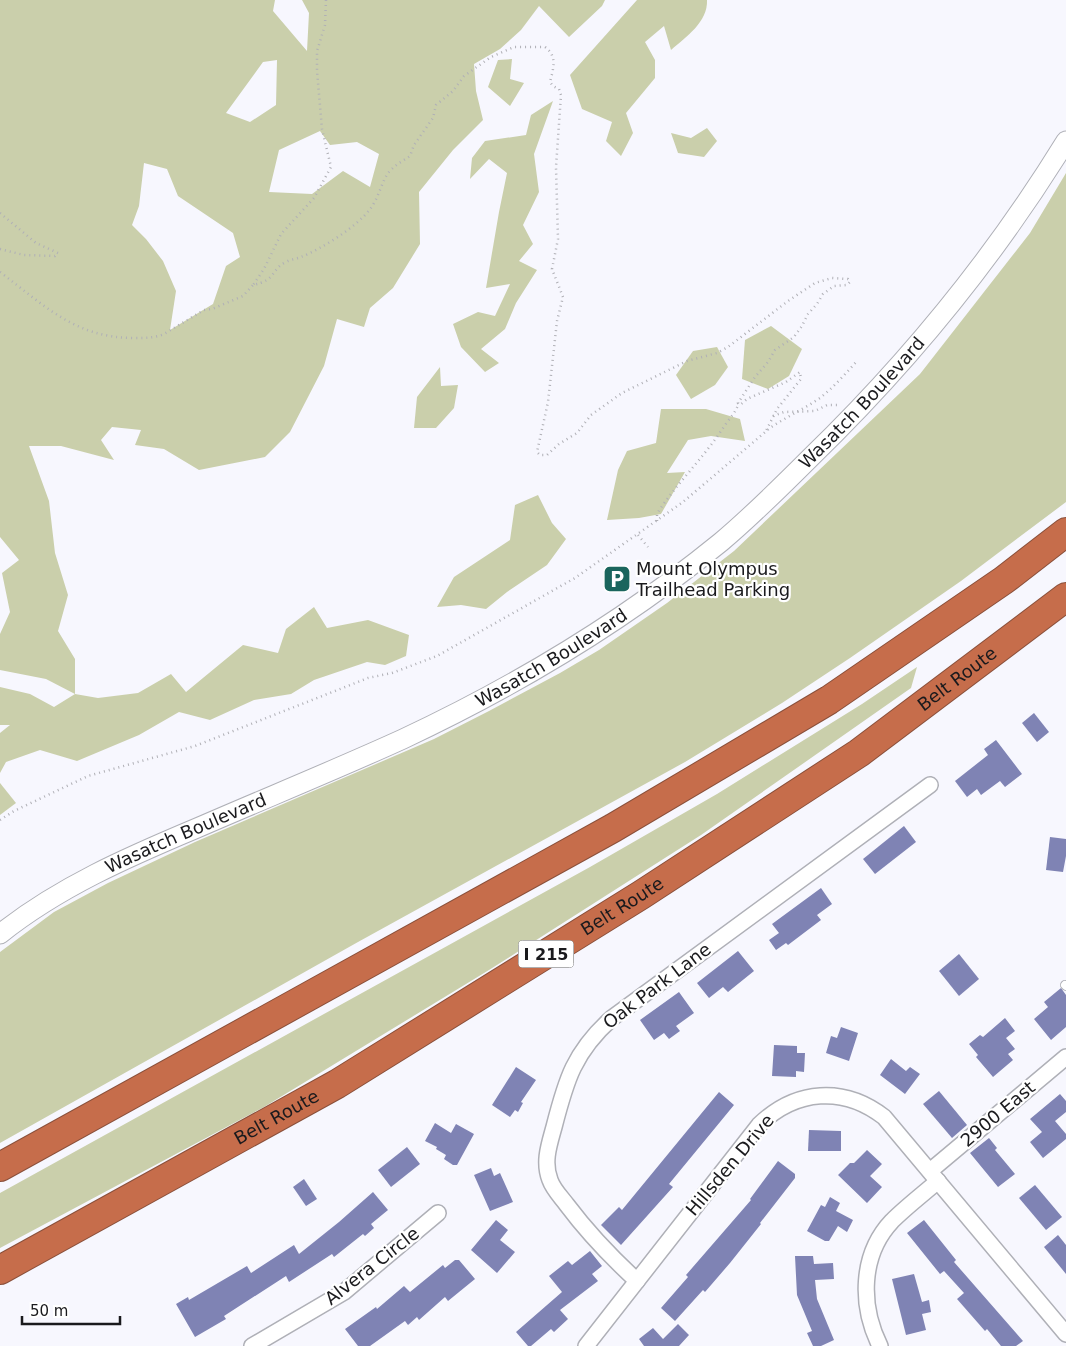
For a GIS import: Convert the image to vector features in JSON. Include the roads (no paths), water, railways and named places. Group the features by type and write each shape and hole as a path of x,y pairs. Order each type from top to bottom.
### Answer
{"highway":[{"path":"0,1167 604,832 829,700 1004,580 1066,532"},
{"name":"Belt Route","path":"0,1270 337,1084 641,896 859,753 1066,597"}],"street":[{"name":"Wasatch Boulevard","path":"0,934 44,902 101,870 400,740 476,702 552,660 649,596 716,546 763,504 858,411 933,328 988,258 1066,141"},
{"name":"Oak Park Lane","path":"637,1281 618,1264 582,1225 553,1186 548,1171 547,1156 564,1088 580,1054 599,1029 612,1018 930,785"},
{"name":"2900 East","path":"880,1346 872,1331 867,1310 865,1288 868,1266 877,1243 891,1222 934,1176 1066,1056"},
{"name":"Hillsden Drive","path":"586,1346 752,1133 776,1110 796,1100 831,1096 856,1100 884,1117 1066,1334"},
{"name":"Alvera Circle","path":"252,1346 344,1292 438,1213"}],"place":[{"name":"Mount Olympus Trailhead Parking","path":"617,579"}]}
